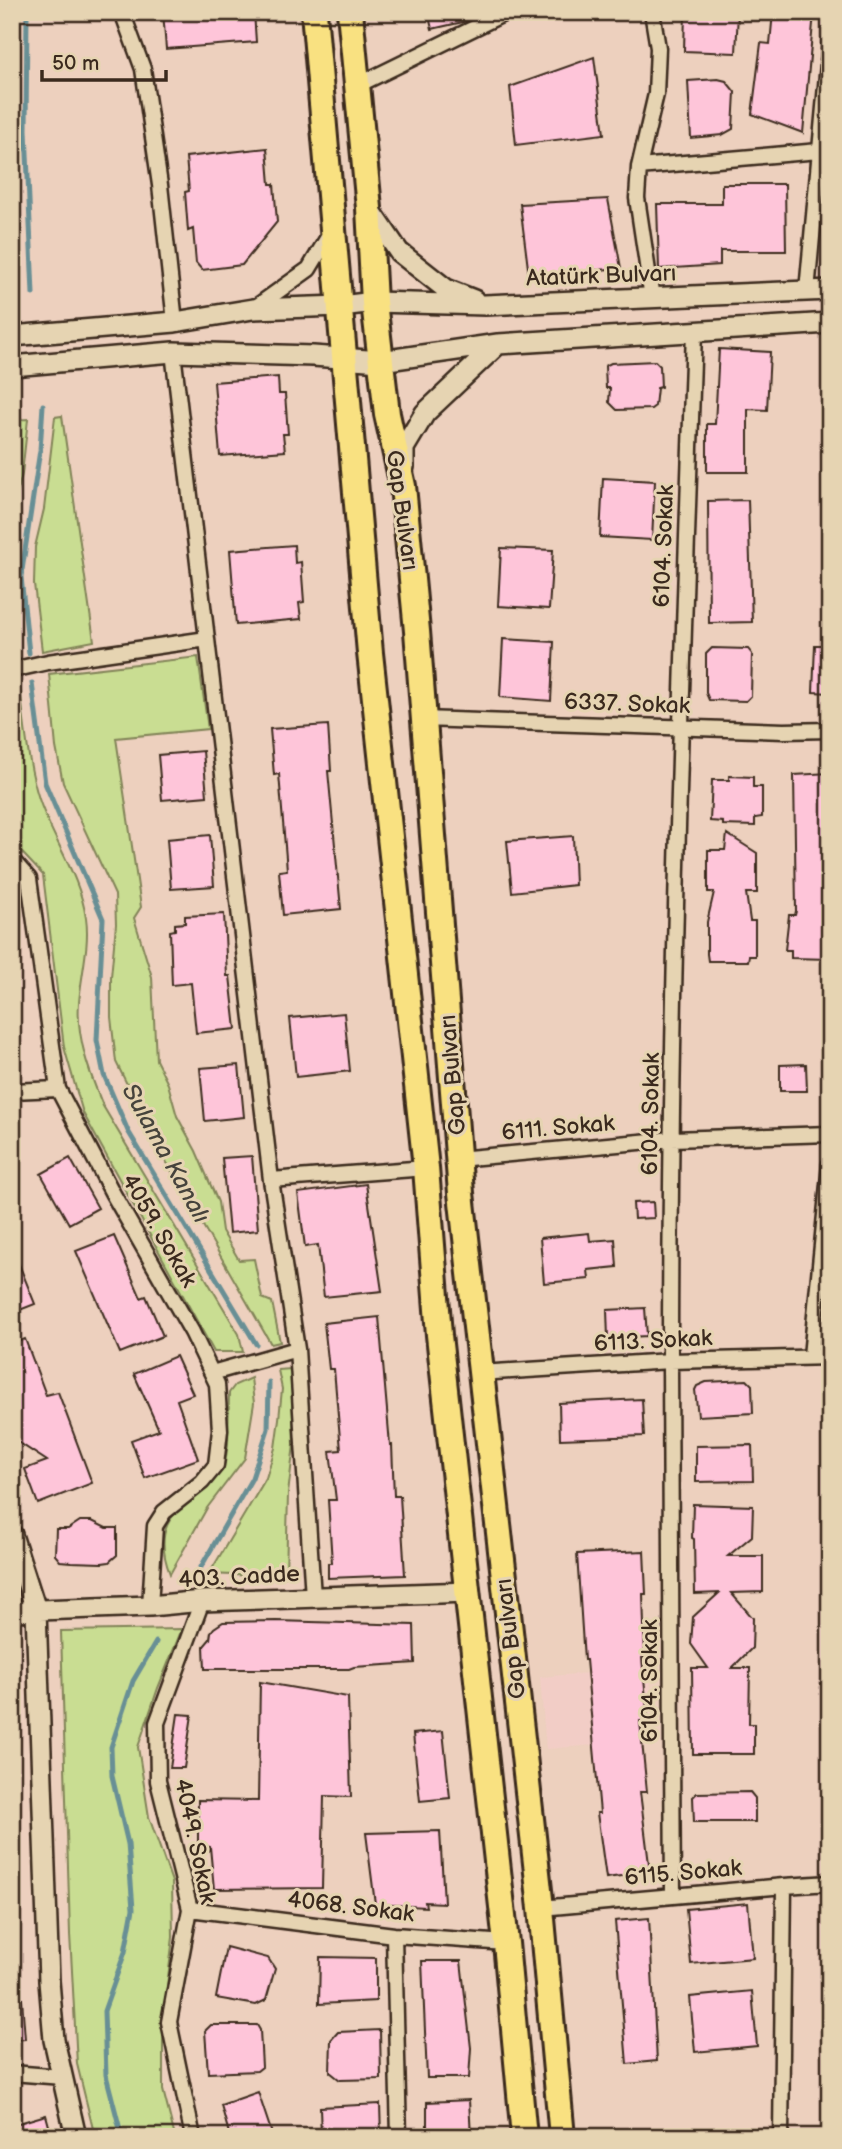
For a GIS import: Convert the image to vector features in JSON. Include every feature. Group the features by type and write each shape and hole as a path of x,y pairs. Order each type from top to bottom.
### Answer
{"highway":[{"name":"Gap Bulvarı","path":"314,12 370,653 426,1168 439,1335 469,1592 524,2137"},
{"name":"Gap Bulvarı","path":"350,12 369,208 374,302 387,414 403,486 417,631 458,1159 541,1908 562,2137"}],"main road":[{"path":"369,208 399,252 446,289 485,305"},
{"name":"Atatürk Bulvarı","path":"12,336 175,322 253,309 374,302 485,305 830,290"},
{"path":"12,366 173,352 381,361 498,344 830,323"},
{"path":"403,486 404,448 425,413 498,344"},
{"path":"12,1535 37,1610 49,1981 54,2040 76,2137"},
{"name":"403. Cadde","path":"12,1611 469,1592"}],"street":[{"path":"122,12 143,69 160,186 175,322"},
{"path":"358,85 507,12"},
{"path":"652,12 658,48 656,94 639,167 637,198 652,298"},
{"path":"807,291 830,42"},
{"path":"639,167 819,151"},
{"path":"253,309 309,269 334,228"},
{"name":"6104. Sokak","path":"673,1896 670,1361 672,1139 680,727 694,332"},
{"path":"173,352 271,1180 297,1349 313,1597"},
{"path":"12,670 48,662 207,639"},
{"name":"6337. Sokak","path":"422,719 830,730"},
{"name":"4059. Sokak","path":"14,864 29,879 58,1089 113,1195 192,1332 217,1384 220,1430 216,1465 202,1482 164,1512 155,1526 150,1606"},
{"path":"12,1091 58,1089"},
{"name":"6111. Sokak","path":"458,1159 672,1139 830,1134"},
{"path":"811,1356 830,1164"},
{"path":"271,1180 426,1168"},
{"path":"212,1373 297,1349"},
{"name":"6113. Sokak","path":"480,1373 670,1361 830,1356"},
{"name":"4049. Sokak","path":"193,2137 169,2022 190,1909 158,1780 157,1723 202,1601"},
{"name":"6115. Sokak","path":"541,1908 784,1885 830,1884"},
{"path":"781,2137 784,1885"},
{"name":"4068. Sokak","path":"190,1909 394,1935 506,1943"},
{"path":"394,1935 398,2137"},
{"path":"12,2073 62,2077"}],"shaded area":[{"path":"649,1668 655,1740 546,1749 540,1677"}],"green space":[{"path":"62,416 94,641 42,651 34,584 35,547 44,509 55,417"},
{"path":"28,419 22,474 12,515 12,420"},
{"path":"198,657 208,729 116,738 141,907 134,918 152,977 156,1060 168,1084 177,1116 218,1202 222,1231 239,1260 254,1259 262,1298 272,1302 280,1342 271,1344 159,1149 116,1062 111,1017 115,895 63,783 56,747 49,674"},
{"path":"19,683 35,785 78,887 86,918 87,939 79,1016 89,1069 103,1106 239,1334 243,1352 214,1352 83,1113 64,1047 43,875 12,842 12,684"},
{"path":"291,1369 294,1444 288,1494 286,1577 209,1574 266,1478 275,1448 279,1419 282,1389 278,1370"},
{"path":"251,1378 254,1403 245,1458 207,1508 170,1574 164,1554 167,1526 183,1505 220,1472 225,1463 228,1444 229,1393 235,1385"},
{"path":"182,1629 138,1747 149,1817 172,1882 173,1937 163,2019 163,2090 175,2137 95,2137 77,2064 70,1934 61,1631"}],"building":[{"path":"163,12 254,12 256,42 166,49"},
{"path":"428,12 481,14 467,21 432,29"},
{"path":"685,12 738,12 736,53 684,51"},
{"path":"773,12 814,12 803,133 752,114 761,43 770,44"},
{"path":"594,57 604,134 516,145 510,87"},
{"path":"688,81 726,81 735,92 733,129 722,135 691,138"},
{"path":"267,148 270,184 274,184 277,222 242,265 202,270 196,263 193,229 188,231 186,157"},
{"path":"722,184 785,184 786,251 720,251 720,265 659,269 657,204 722,204"},
{"path":"608,199 621,268 529,276 520,204"},
{"path":"719,349 770,352 767,410 748,409 748,472 707,472 707,424 715,424"},
{"path":"655,361 660,366 661,387 657,388 655,406 651,409 617,410 609,402 610,388 606,388 605,366 611,363"},
{"path":"278,377 279,394 285,394 288,434 283,434 285,451 220,456 214,382"},
{"path":"603,478 655,481 652,540 600,537"},
{"path":"748,500 752,622 709,623 708,501"},
{"path":"294,545 295,563 301,562 304,602 299,603 301,619 236,625 230,550"},
{"path":"501,548 553,550 549,609 498,606"},
{"path":"503,639 554,642 551,701 500,697"},
{"path":"815,645 830,645 830,693 813,692"},
{"path":"712,648 748,649 752,654 751,696 746,701 709,700 706,693 706,654"},
{"path":"328,725 331,771 328,771 341,909 283,915 279,871 287,870 279,774 274,775 270,729"},
{"path":"203,751 207,796 162,800 158,755"},
{"path":"830,773 830,959 791,958 791,950 785,950 789,915 795,915 796,911 794,775"},
{"path":"729,776 753,777 753,787 762,787 762,817 755,818 755,826 723,825 723,822 710,821 712,780 729,780"},
{"path":"727,834 757,853 757,893 746,893 750,921 755,921 755,956 749,956 748,961 708,961 707,922 714,892 708,892 708,850 725,850"},
{"path":"210,835 214,886 171,889 167,839"},
{"path":"573,836 575,885 512,892 507,841"},
{"path":"224,914 227,976 230,976 236,1029 196,1033 191,983 172,985 170,931 175,930 175,924 185,923 185,916"},
{"path":"344,1013 350,1071 296,1077 290,1018"},
{"path":"806,1064 807,1091 780,1091 780,1065"},
{"path":"239,1065 244,1117 205,1121 200,1068"},
{"path":"252,1156 258,1230 229,1233 222,1158"},
{"path":"70,1158 98,1208 69,1224 41,1174"},
{"path":"366,1184 382,1291 324,1297 318,1245 305,1247 298,1193"},
{"path":"653,1202 654,1218 634,1219 633,1203"},
{"path":"589,1233 590,1241 615,1239 617,1267 588,1270 589,1279 544,1283 540,1238"},
{"path":"114,1236 141,1298 146,1296 163,1336 120,1353 76,1251"},
{"path":"12,1247 35,1304 12,1313"},
{"path":"645,1308 647,1336 608,1338 607,1310"},
{"path":"379,1317 392,1445 394,1496 400,1496 405,1575 328,1578 328,1563 332,1563 328,1500 336,1500 330,1451 341,1450 334,1369 329,1369 324,1323"},
{"path":"25,1339 46,1395 58,1392 92,1483 38,1504 25,1469 47,1461 18,1442 12,1427 12,1344"},
{"path":"176,1356 193,1394 177,1400 198,1459 145,1478 131,1440 159,1430 134,1374"},
{"path":"747,1380 752,1385 753,1413 698,1416 695,1390 697,1386 706,1382"},
{"path":"642,1399 644,1436 560,1439 559,1403"},
{"path":"752,1445 753,1481 696,1482 696,1446"},
{"path":"693,1504 753,1506 752,1536 728,1556 763,1556 763,1592 731,1593 753,1618 752,1648 732,1668 750,1668 749,1724 754,1724 754,1754 693,1754 692,1668 708,1668 691,1644 693,1617 719,1593 695,1594"},
{"path":"80,1521 92,1521 106,1528 117,1528 117,1555 109,1562 102,1563 60,1561 55,1555 56,1529 68,1529"},
{"path":"644,1551 645,1657 642,1658 648,1720 640,1721 647,1792 640,1792 650,1872 606,1878 597,1813 600,1813 584,1660 577,1554"},
{"path":"223,1622 414,1625 415,1663 349,1669 205,1669 204,1646 214,1628"},
{"path":"260,1682 348,1697 351,1797 324,1796 322,1888 214,1889 210,1847 198,1846 198,1800 258,1801"},
{"path":"178,1714 192,1715 184,1768 170,1768"},
{"path":"443,1731 450,1798 420,1801 413,1734"},
{"path":"750,1792 755,1798 755,1822 694,1822 693,1797 697,1793"},
{"path":"440,1831 444,1903 425,1902 426,1907 375,1904 366,1833"},
{"path":"748,1903 753,1958 691,1964 686,1909"},
{"path":"649,1918 657,2061 627,2064 615,1921"},
{"path":"226,1947 268,1958 275,1969 266,2000 256,2005 216,1998"},
{"path":"320,1957 376,1958 376,2001 319,2004"},
{"path":"422,1961 461,1961 471,2048 469,2078 427,2078"},
{"path":"752,1991 757,2046 695,2052 690,1997"},
{"path":"22,1999 25,2039 12,2040 12,2000"},
{"path":"211,2025 257,2025 260,2030 262,2067 257,2071 208,2073 205,2031"},
{"path":"380,2030 381,2079 340,2080 330,2072 331,2040 338,2032"},
{"path":"258,2092 273,2137 230,2137 221,2105"},
{"path":"469,2100 471,2137 427,2137 427,2102"},
{"path":"380,2104 381,2137 321,2137 320,2107"},
{"path":"46,2115 52,2137 12,2137 12,2125"}],"waterway":[{"name":"Sulama Kanalı","path":"27,12 26,130 33,294"},
{"name":"Sulama Kanalı","path":"29,653 21,577 40,450 43,405"},
{"name":"Sulama Kanalı","path":"32,683 45,783 103,919 97,1040 104,1075 128,1131 256,1344"},
{"name":"Sulama Kanalı","path":"201,1567 252,1478 268,1429 269,1382"},
{"name":"Sulama Kanalı","path":"122,2137 106,2075 104,2011 125,1952 133,1909 128,1844 112,1776 111,1747 133,1681 156,1642"}]}
